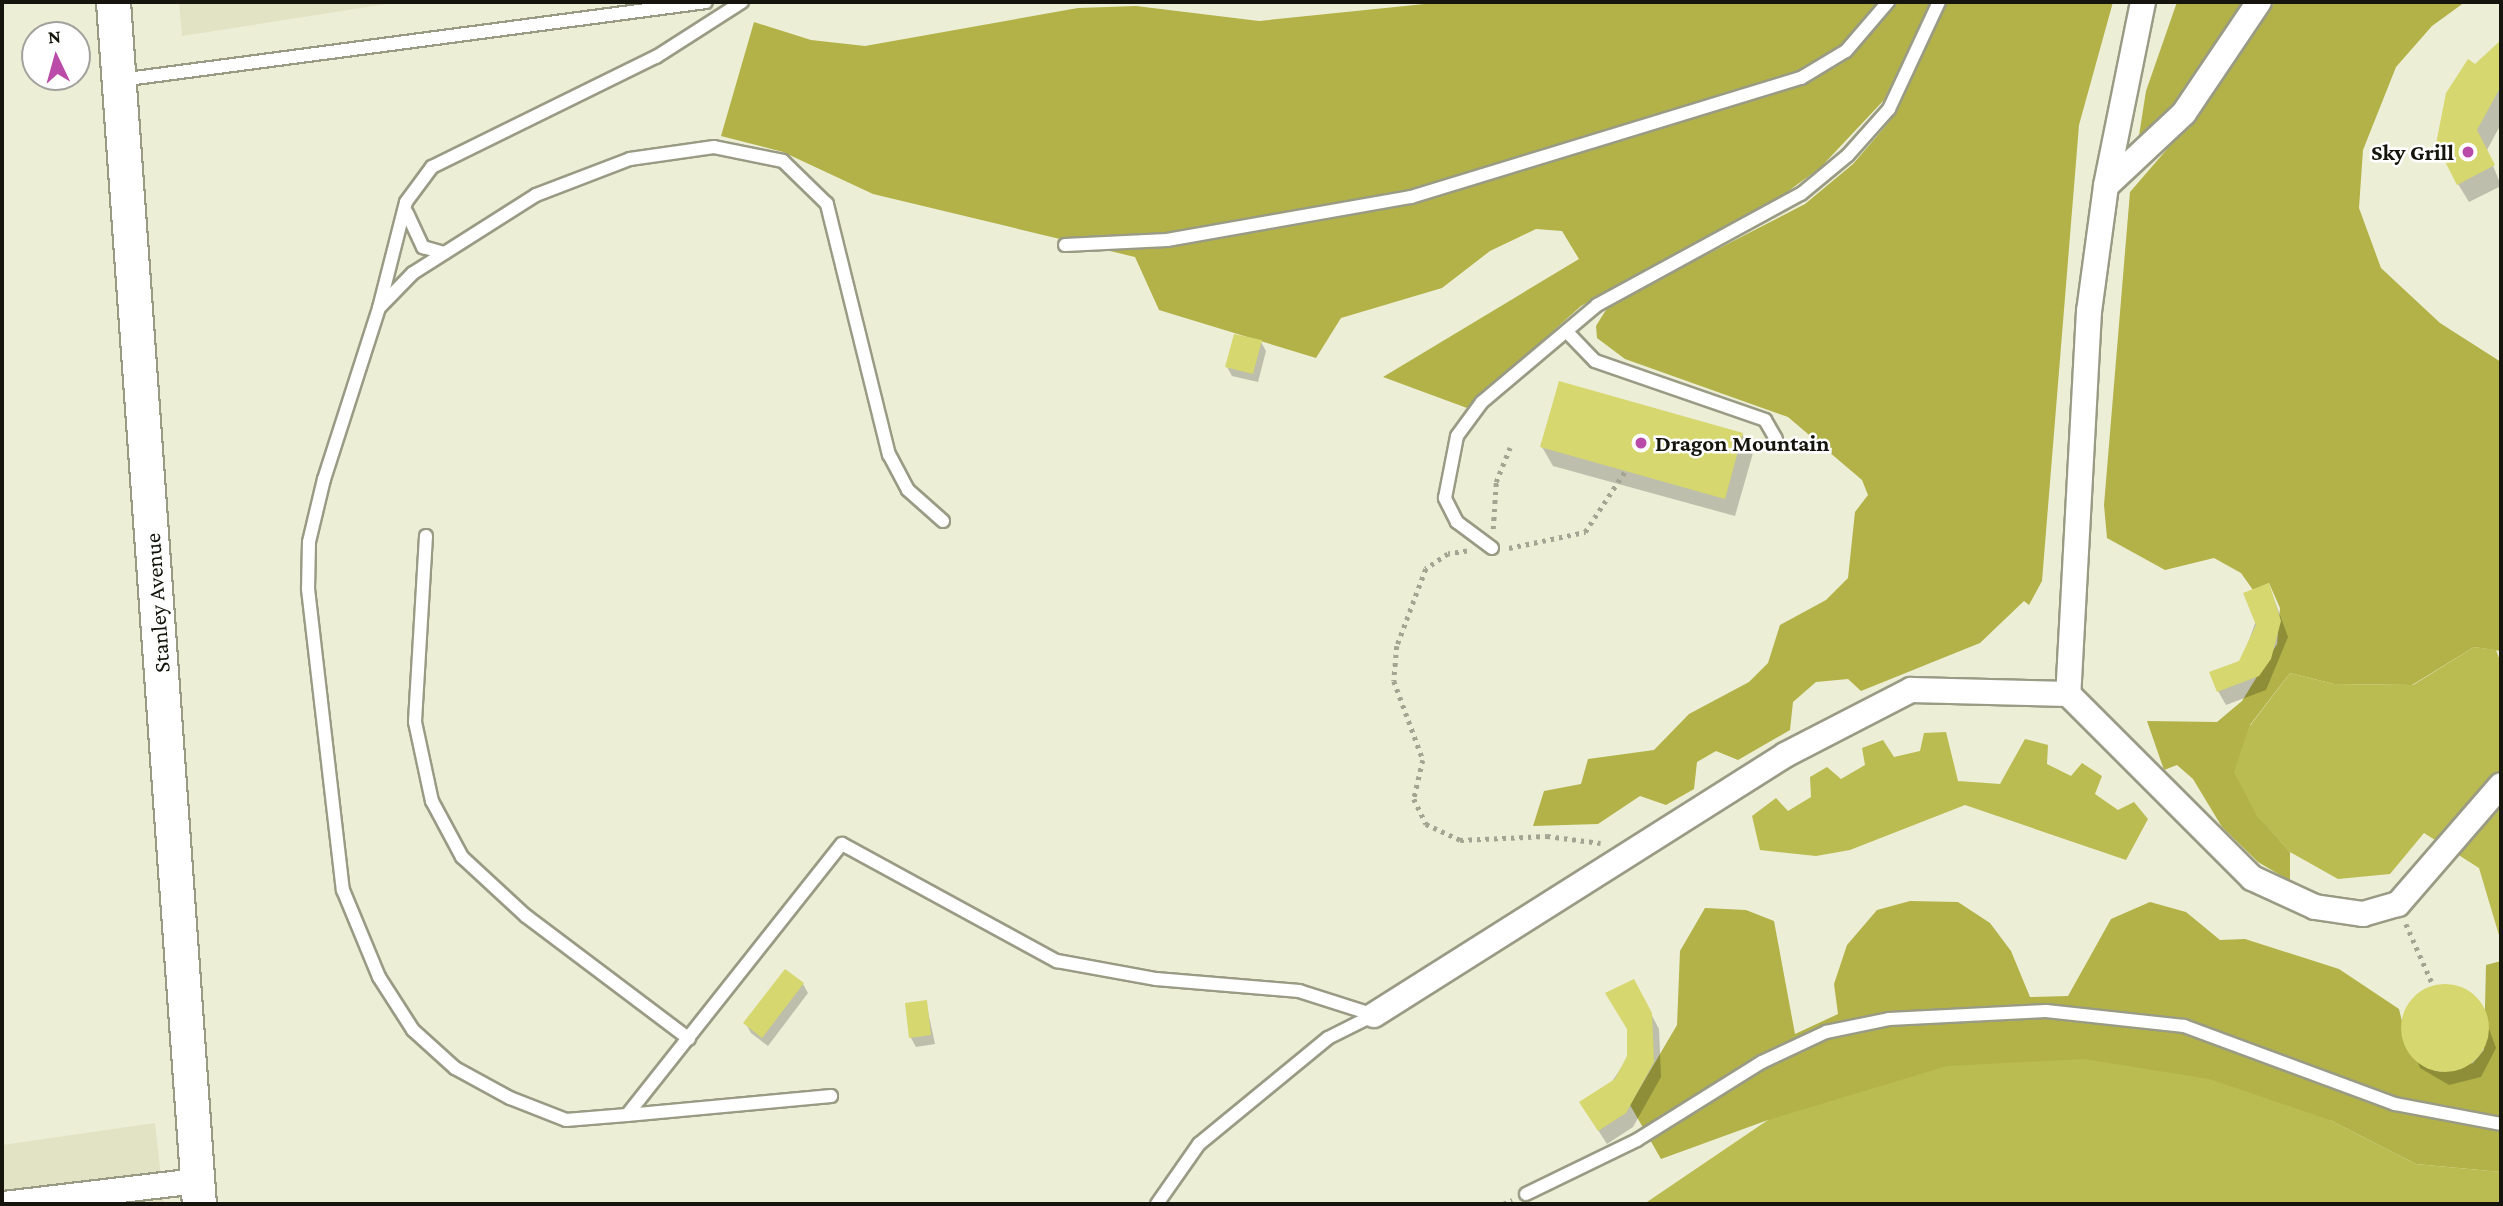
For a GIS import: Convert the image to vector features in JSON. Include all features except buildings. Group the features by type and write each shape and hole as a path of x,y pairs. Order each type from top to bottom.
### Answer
{"main road":[{"name":"Stanley Avenue","path":"113,2 198,1193"}],"street":[{"path":"2068,694 2089,311 2106,186 2143,2"},
{"path":"2106,186 2184,113 2259,2"},
{"path":"1374,1015 1634,848 1785,755 1912,690 2068,694 2252,878 2315,907 2364,914 2398,904 2501,785"},
{"path":"4,1204 198,1193"}],"lane":[{"path":"120,80 651,6 706,2"},
{"path":"742,2 656,57 432,167 406,202 379,308 309,542 322,739 344,890 379,977 413,1030 455,1068 566,1120 831,1096"},
{"path":"1065,245 1167,240 1410,197 1801,78 1846,51 1888,2"},
{"path":"1492,548 1457,522 1445,498 1457,436 1482,402 1568,333 1597,305 1801,194 1848,155 1889,109 1939,2"},
{"path":"379,308 413,273 537,195 630,159 714,147 783,161 827,204 890,455 908,490 943,521"},
{"path":"406,202 408,225 423,247 444,253"},
{"path":"1568,333 1595,361 1765,420 1776,439"},
{"path":"426,536 415,722 432,801 462,857 517,908 689,1038"},
{"path":"627,1115 842,844 1057,961 1156,979 1299,990 1374,1015"},
{"path":"1526,1194 1637,1140 1762,1062 1826,1032 1889,1019 2046,1011 2184,1026 2395,1104 2501,1124"},
{"path":"1157,1204 1199,1144 1328,1038 1374,1015"}],"path":[{"path":"1492,548 1496,482 1510,448"},
{"path":"1625,471 1585,532 1448,554 1426,569 1397,646 1394,681 1423,760 1414,799 1426,824 1460,841 1547,836 1634,848"},
{"path":"2398,904 2432,985"}],"shaded area":[{"path":"179,2 399,2 182,36"},
{"path":"1444,2 1930,2 1884,100 1820,168 1776,200 1581,306 1467,408 1383,377 1579,259 1562,231 1536,229 1490,251 1442,288 1341,318 1316,358 1159,310 1135,257 873,194 783,152 721,136 754,22 811,40 865,46 1078,8 1136,6 1259,21"},
{"path":"1947,2 2113,2 2079,125 2042,581 2029,605 2024,601 1980,643 1861,691 1848,679 1816,682 1793,702 1790,730 1738,760 1716,751 1697,762 1694,789 1666,805 1640,796 1598,824 1533,826 1544,791 1581,784 1588,759 1654,750 1689,714 1749,682 1768,663 1780,625 1826,600 1848,578 1855,512 1868,495 1862,480 1788,417 1625,359 1597,338 1596,326 1609,305 1805,204 1853,164 1889,122"},
{"path":"2177,2 2245,2 2163,119 2138,142 2146,91"},
{"path":"2275,2 2465,2 2432,26 2396,67 2363,150 2359,208 2381,268 2440,323 2501,362 2501,651 2474,647 2412,685 2334,684 2290,673 2250,725 2257,815 2290,852 2290,881 2258,862 2222,827 2193,779 2177,765 2164,770 2147,721 2217,722 2242,701 2277,644 2280,608 2269,583 2253,590 2241,573 2214,558 2165,570 2107,538 2104,505 2130,192 2200,111"},
{"path":"2474,647 2496,650 2501,663 2501,942 2479,868 2424,833 2390,874 2338,879 2290,852 2257,816 2234,772 2249,727 2290,673 2334,684 2413,685"},
{"path":"1946,732 1958,781 2000,784 2025,739 2048,745 2047,764 2071,776 2082,763 2102,776 2095,794 2118,810 2134,802 2148,819 2126,860 1965,805 1850,850 1816,856 1760,850 1752,816 1776,798 1788,811 1811,797 1810,777 1827,767 1841,779 1865,765 1862,748 1883,740 1894,757 1920,751 1924,733"},
{"path":"1910,901 1958,902 1990,923 2011,951 2030,997 2068,996 2111,919 2150,902 2186,912 2220,940 2245,939 2339,969 2399,1009 2410,1054 2440,1072 2473,1063 2484,1050 2486,965 2501,961 2501,1172 2416,1164 2330,1120 1768,1120 1661,1159 1630,1105 1677,1025 1680,951 1705,908 1746,910 1774,921 1795,1034 1838,1014 1834,984 1847,945 1877,910"},
{"path":"2084,1059 2209,1079 2330,1120 2416,1164 2501,1172 2501,1204 1644,1204 1768,1120 1947,1066"},
{"path":"155,1123 164,1204 2,1204 2,1145"}],"place":[{"name":"Sky Grill","path":"2468,152"},
{"name":"Dragon Mountain","path":"1641,443"}]}
